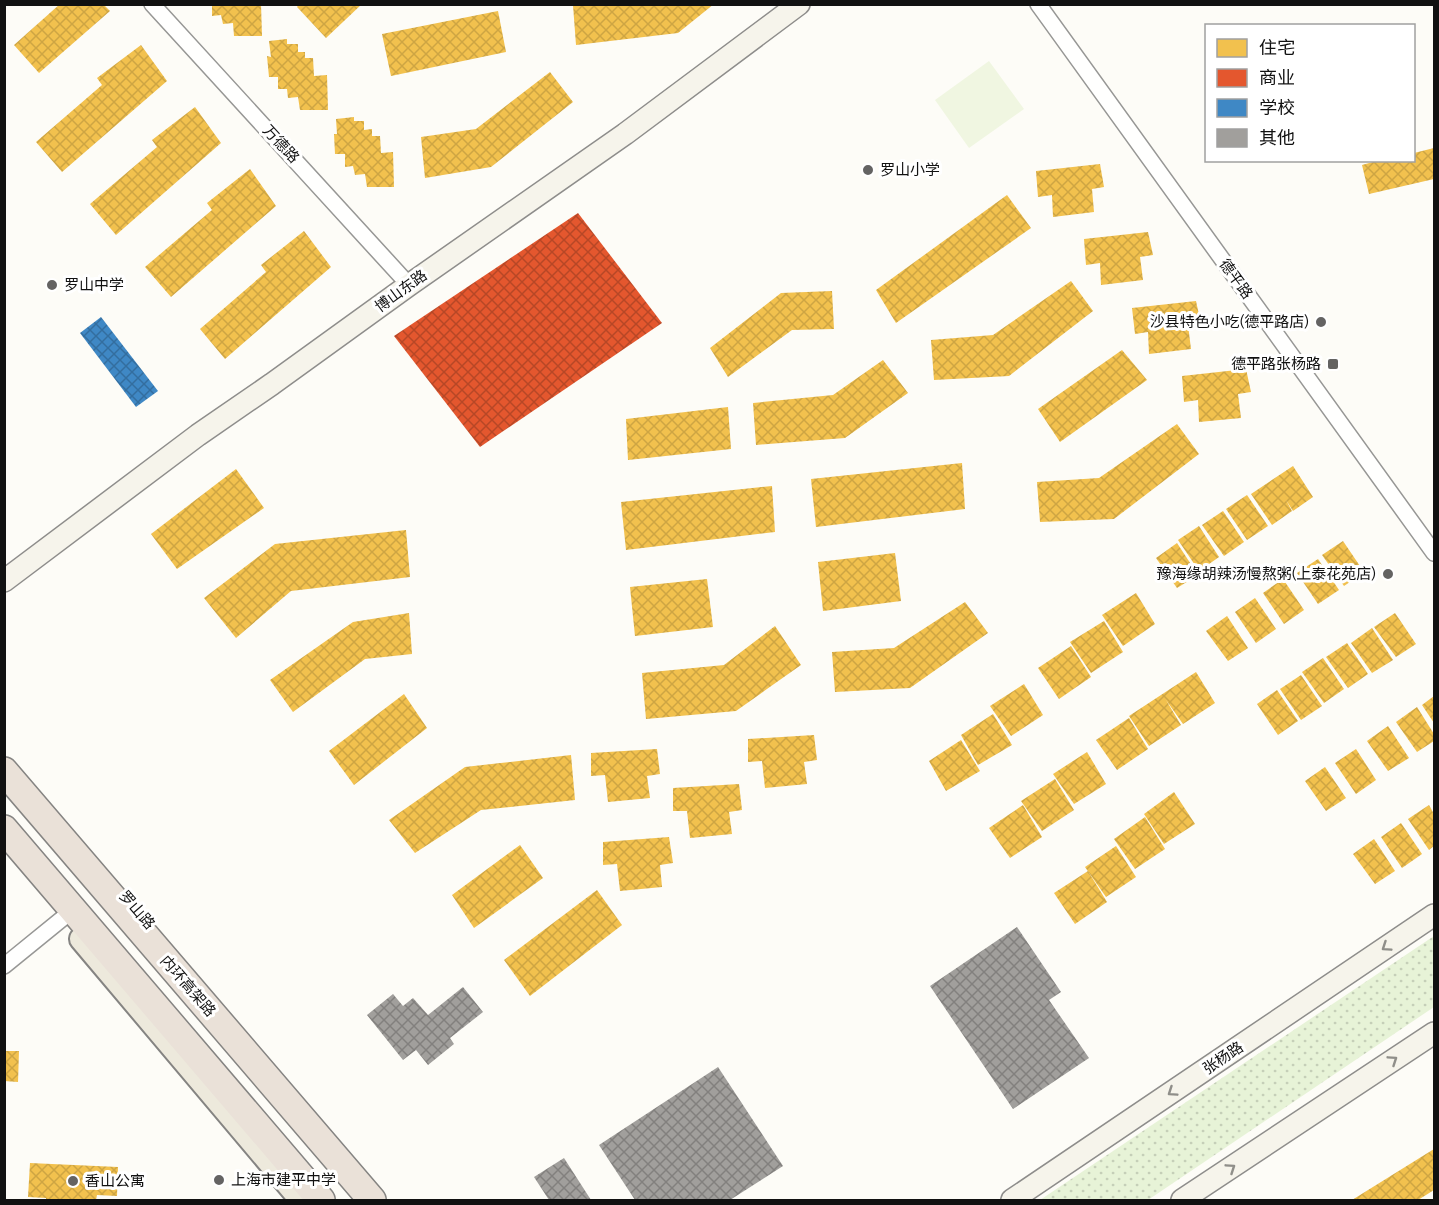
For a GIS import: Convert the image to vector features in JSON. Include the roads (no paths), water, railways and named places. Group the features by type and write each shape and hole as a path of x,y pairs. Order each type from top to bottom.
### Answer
{"highway":[{"name":"内环高架路","path":"4,771 372,1200"},
{"path":"4,829 321,1200"}],"main road":[{"name":"罗山路","path":"4,756 386,1200"},
{"path":"4,849 301,1200"}],"street":[{"name":"万德路","path":"152,4 409,285"},
{"name":"博山东路","path":"4,581 198,435 625,134 799,4"},
{"name":"德平路","path":"1038,4 1434,553"},
{"name":"张杨路","path":"1012,1200 1434,915"},
{"path":"4,966 63,918"},
{"path":"1182,1200 1434,1033"}],"place":[{"name":"罗山小学","path":"868,170"},
{"name":"罗山中学","path":"52,285"},
{"name":"沙县特色小吃(德平路店)","path":"1321,322"},
{"name":"德平路张杨路","path":"1333,364"},
{"name":"豫海缘胡辣汤慢熬粥(上泰花苑店)","path":"1388,574"},
{"name":"上海市建平中学","path":"219,1180"},
{"name":"香山公寓","path":"73,1181"}]}
